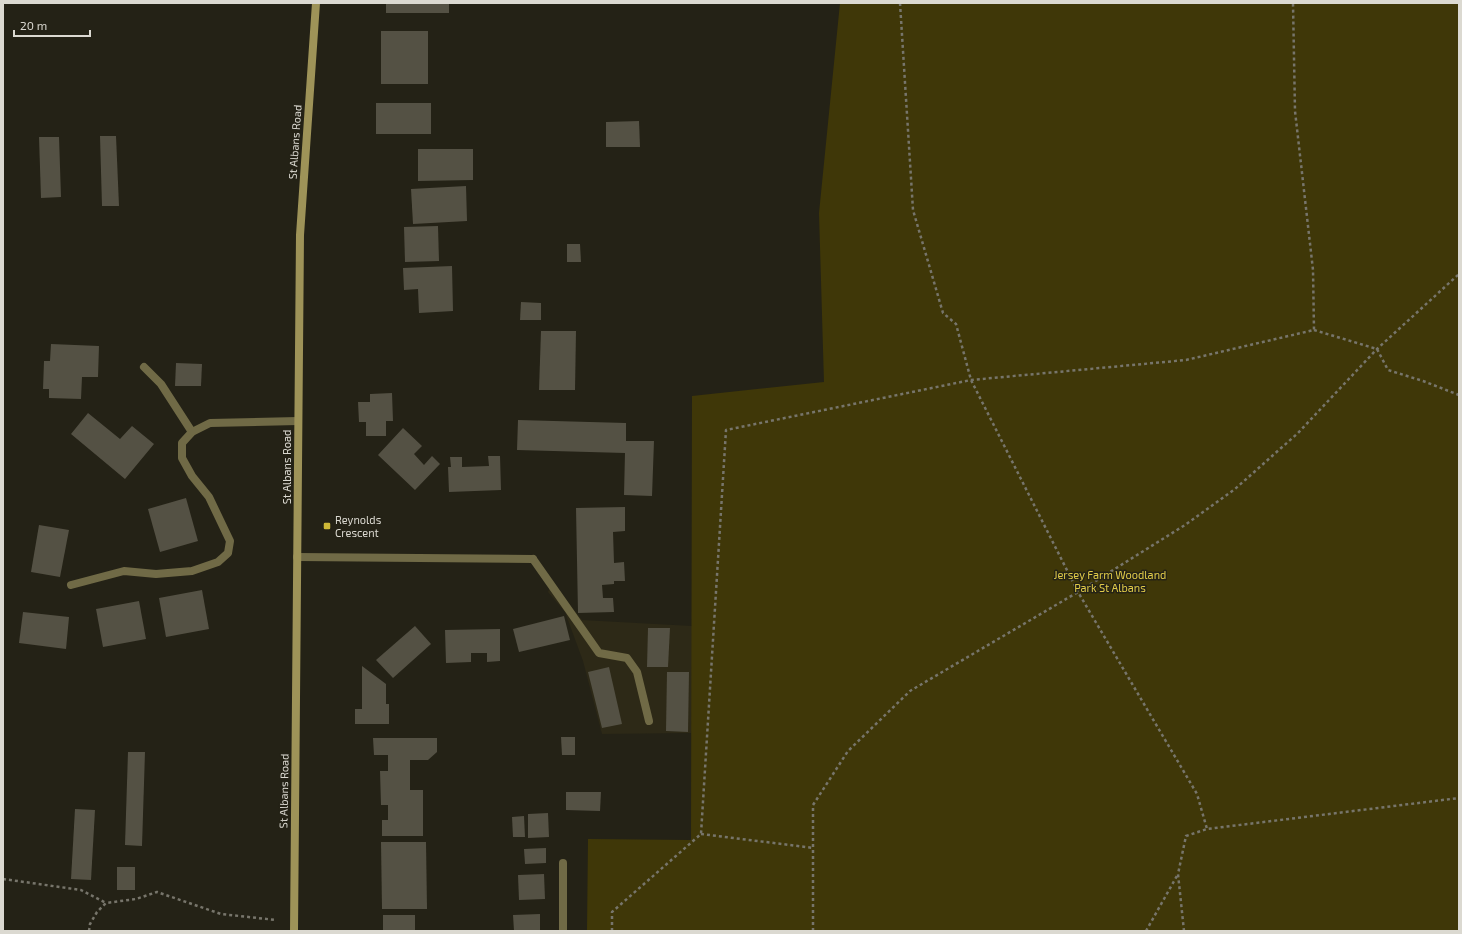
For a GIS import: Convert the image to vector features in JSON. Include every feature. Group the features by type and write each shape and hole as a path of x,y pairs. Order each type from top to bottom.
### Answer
{"main road":[{"name":"St Albans Road","path":"294,931 300,235 316,3"}],"street":[{"path":"144,367 161,384 192,432"},
{"path":"71,585 124,571 156,574 192,571 218,562 228,553 230,541 209,497 192,476 182,458 182,443 192,432 210,423 298,421"},
{"path":"297,557 533,559 599,653 627,658 637,672 648,721"},
{"path":"563,863 563,931"}],"path":[{"path":"900,3 913,210 943,313 956,324 971,380 1078,592 1197,794 1207,829"},
{"path":"1293,3 1295,111 1313,270 1314,330"},
{"path":"814,931 813,805 848,751 910,691 1078,592 1184,525 1235,489 1298,433 1377,349 1459,274"},
{"path":"612,931 612,912 701,834 726,430 971,380 1186,360 1314,330 1377,349 1388,370 1423,381 1459,395"},
{"path":"1146,931 1178,874 1186,836 1207,829 1459,798"},
{"path":"701,834 814,848"},
{"path":"1178,874 1184,931"},
{"path":"3,879 82,890 106,902 136,899 157,892 221,914 294,922"},
{"path":"89,931 90,924 97,912 106,902"}],"shaded area":[{"path":"552,583 582,620 692,626 692,733 602,734 583,661 565,612 548,592"}],"green space":[{"name":"Jersey Farm Woodland Park St Albans","path":"840,3 1459,3 1459,931 587,931 588,839 691,840 692,396 824,382 819,213"}],"building":[{"path":"386,3 449,3 449,13 386,13"},
{"path":"381,31 428,31 428,84 381,84"},
{"path":"376,103 431,103 431,134 376,134"},
{"path":"639,121 640,147 606,147 606,122"},
{"path":"100,136 116,136 119,206 102,206"},
{"path":"39,137 59,137 61,197 41,198"},
{"path":"418,149 473,149 473,180 418,181"},
{"path":"466,186 467,221 413,224 411,189"},
{"path":"438,226 439,261 405,262 404,227"},
{"path":"567,244 580,244 581,262 567,262"},
{"path":"452,266 453,311 419,313 418,289 404,290 403,268"},
{"path":"521,302 541,303 541,320 520,320"},
{"path":"541,331 576,331 575,390 539,390"},
{"path":"51,344 99,346 98,377 82,377 81,399 49,398 49,389 43,389 44,361 50,361"},
{"path":"176,363 202,364 201,386 175,386"},
{"path":"392,393 393,421 386,421 386,436 366,436 366,422 359,422 358,402 370,402 370,394"},
{"path":"88,413 120,439 132,426 154,444 125,479 71,434"},
{"path":"518,420 626,423 626,441 654,441 652,496 624,495 625,453 517,450"},
{"path":"403,428 422,446 414,454 424,465 432,456 440,464 415,490 378,455"},
{"path":"488,456 500,456 501,490 449,492 448,467 451,467 450,457 462,457 462,467 489,466"},
{"path":"186,498 198,541 160,552 148,509"},
{"path":"625,507 625,531 613,532 614,563 624,562 625,581 614,581 614,584 602,585 603,598 613,598 614,612 578,613 576,508"},
{"path":"39,525 69,530 60,577 31,572"},
{"path":"202,590 209,629 166,637 159,598"},
{"path":"139,601 146,639 103,647 96,609"},
{"path":"23,612 69,617 66,649 19,643"},
{"path":"564,616 570,640 519,652 513,629"},
{"path":"415,626 431,644 393,678 376,660"},
{"path":"648,628 670,628 668,667 647,667"},
{"path":"500,629 500,661 487,662 487,653 471,653 471,662 446,663 445,630"},
{"path":"362,666 386,684 386,704 389,704 389,724 355,724 355,709 362,709"},
{"path":"609,667 622,724 602,728 588,672"},
{"path":"667,672 689,672 688,732 666,731"},
{"path":"561,737 575,737 575,755 562,755"},
{"path":"373,738 437,738 437,752 428,760 410,760 410,790 423,790 423,836 382,836 382,820 388,820 388,805 381,805 380,771 388,771 388,755 374,755"},
{"path":"128,752 145,752 142,846 125,845"},
{"path":"566,792 601,792 600,811 566,810"},
{"path":"75,809 95,810 91,880 71,879"},
{"path":"548,813 549,837 528,838 528,814"},
{"path":"524,816 525,837 513,837 512,817"},
{"path":"381,842 426,842 427,909 382,909"},
{"path":"546,848 546,863 525,864 524,849"},
{"path":"117,867 135,867 135,890 117,890"},
{"path":"544,874 545,899 519,900 518,875"},
{"path":"540,914 540,931 514,931 513,915"},
{"path":"383,915 415,915 415,931 383,931"}],"place":[{"name":"Reynolds Crescent","path":"327,526"}]}
